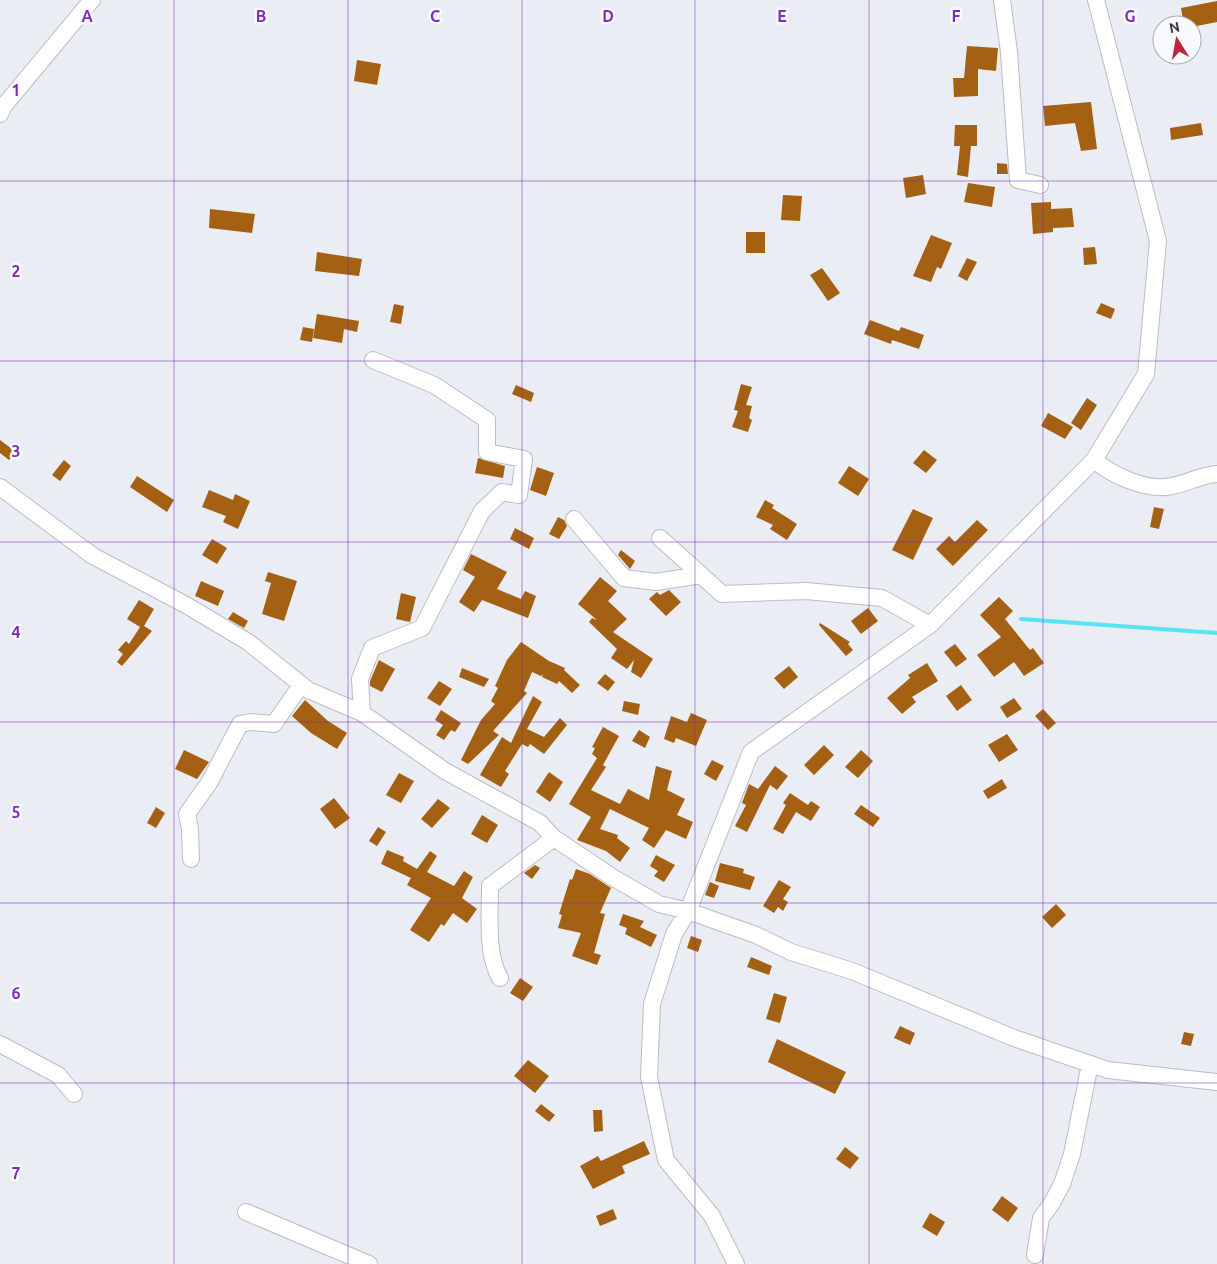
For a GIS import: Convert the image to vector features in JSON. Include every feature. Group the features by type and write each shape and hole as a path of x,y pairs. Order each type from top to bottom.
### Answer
{"street":[{"path":"0,114 3,107 92,0"},
{"path":"1002,0 1009,52 1018,180 1040,185"},
{"path":"736,1264 712,1216 666,1160 649,1077 652,1004 674,934 688,912 751,752 930,625 1094,460 1146,374 1158,241 1096,0"},
{"path":"362,713 360,679 372,648 422,628 482,511 502,492 519,495 524,459 487,452 488,420 434,385 373,360"},
{"path":"1094,460 1110,473 1139,484 1171,487 1205,475 1217,474"},
{"path":"0,487 93,556 186,605 248,642 308,690 362,713 445,771 540,823 554,838 612,877 659,904 756,935 790,952 852,971 1014,1038 1108,1070 1217,1082"},
{"path":"574,519 624,578 656,582 701,575"},
{"path":"660,538 722,594 806,592 882,598 930,625"},
{"path":"191,859 190,829 187,814 209,783 240,724 251,722 274,724 301,685"},
{"path":"500,978 496,971 490,932 490,886 554,838"},
{"path":"0,1044 58,1075 74,1094"},
{"path":"1035,1255 1041,1218 1062,1184 1072,1154 1090,1064"},
{"path":"246,1212 370,1264"}],"building":[{"path":"1217,1 1217,22 1202,25 1202,15 1182,15 1181,8"},
{"path":"967,46 998,48 996,71 978,69 978,96 954,97 953,78 964,78"},
{"path":"357,60 381,64 377,85 354,81"},
{"path":"1091,102 1097,149 1081,151 1075,123 1045,126 1043,106"},
{"path":"1201,123 1203,135 1171,140 1170,128"},
{"path":"955,125 977,125 977,146 971,146 968,177 957,175 960,146 954,146"},
{"path":"997,163 1007,164 1008,174 997,174"},
{"path":"923,175 926,194 906,198 903,178"},
{"path":"968,183 995,187 992,207 964,202"},
{"path":"783,195 802,196 800,221 781,220"},
{"path":"1051,202 1051,209 1072,208 1074,227 1053,228 1053,232 1033,234 1031,203"},
{"path":"210,209 255,214 252,233 209,228"},
{"path":"746,232 765,232 765,253 746,253"},
{"path":"931,235 952,243 941,269 937,267 931,282 913,276"},
{"path":"1095,247 1097,264 1084,265 1083,248"},
{"path":"317,252 362,259 359,276 315,271"},
{"path":"967,258 977,262 967,281 958,276"},
{"path":"822,268 840,293 828,301 810,275"},
{"path":"1101,303 1115,309 1111,319 1096,313"},
{"path":"394,304 404,306 401,324 390,322"},
{"path":"317,314 359,321 357,332 344,329 342,343 313,338"},
{"path":"870,320 899,331 901,327 924,335 919,349 892,340 891,344 864,334"},
{"path":"303,327 314,329 312,342 300,340"},
{"path":"741,384 752,387 746,405 752,406 749,418 752,420 748,432 732,427 738,411 734,410"},
{"path":"516,385 534,393 531,402 512,394"},
{"path":"1087,398 1097,405 1081,430 1071,423"},
{"path":"1048,413 1073,427 1065,439 1041,426"},
{"path":"0,440 16,452 9,460 0,453"},
{"path":"924,450 937,460 926,473 913,463"},
{"path":"478,458 505,466 503,478 475,473"},
{"path":"64,460 71,466 60,481 52,475"},
{"path":"849,466 869,479 858,496 838,483"},
{"path":"537,467 554,473 546,496 530,490"},
{"path":"137,476 174,500 167,512 130,487"},
{"path":"209,490 233,500 235,494 250,501 238,529 223,522 226,516 202,507"},
{"path":"765,500 774,505 772,508 797,524 787,540 770,529 773,525 756,517"},
{"path":"1154,507 1164,509 1159,529 1150,527"},
{"path":"913,509 933,518 913,560 892,550"},
{"path":"558,517 564,520 567,526 559,539 549,534"},
{"path":"977,520 988,530 953,566 936,549 949,536 955,542"},
{"path":"515,528 534,538 529,549 510,539"},
{"path":"212,539 227,548 217,564 202,555"},
{"path":"621,550 635,561 630,569 618,555"},
{"path":"471,554 507,572 497,589 521,599 525,591 536,596 528,618 482,600 474,612 459,602 475,577 463,570"},
{"path":"268,572 297,581 284,621 262,614 271,583 265,581"},
{"path":"600,577 617,591 608,601 627,619 613,632 653,659 641,678 631,672 634,660 627,669 611,658 617,649 589,622 592,618 597,620 578,604"},
{"path":"201,581 224,591 218,606 195,596"},
{"path":"669,590 681,602 666,616 649,599 657,592 660,595"},
{"path":"401,593 416,597 410,622 396,619"},
{"path":"999,597 1013,611 1005,619 1030,650 1033,648 1044,663 1024,676 1014,662 994,677 977,655 1001,637 980,615"},
{"path":"139,600 154,609 144,626 152,631 122,666 117,662 123,654 118,650 126,641 129,644 140,627 127,619"},
{"path":"868,608 878,621 861,634 851,621"},
{"path":"233,612 248,621 244,628 228,619"},
{"path":"820,623 850,642 848,644 853,650 846,656 819,625"},
{"path":"521,642 549,661 565,668 564,670 580,685 572,693 559,681 557,684 542,677 543,674 541,676 532,672 524,691 527,693 493,731 499,735 468,764 461,760 481,720 495,704 491,701 498,688 495,686 507,660"},
{"path":"955,644 967,659 956,667 944,652"},
{"path":"379,660 395,669 382,692 370,686 370,681"},
{"path":"927,663 938,681 912,697 916,702 902,714 887,698 910,678 908,675"},
{"path":"789,666 798,677 784,689 774,678"},
{"path":"462,668 489,679 484,687 459,677"},
{"path":"605,674 615,682 608,691 597,683"},
{"path":"439,681 452,689 440,706 427,698"},
{"path":"961,685 972,700 957,711 946,696"},
{"path":"533,696 542,702 527,729 544,737 560,718 567,725 544,754 530,744 528,747 522,744 505,771 509,774 501,787 480,775 502,737 511,743"},
{"path":"1014,698 1022,709 1007,718 1000,707"},
{"path":"305,700 328,721 347,733 337,749 311,733 292,716"},
{"path":"624,701 640,704 638,715 622,711"},
{"path":"1043,709 1056,723 1048,730 1035,716"},
{"path":"441,710 461,723 455,732 451,730 444,740 436,735 443,725 435,720"},
{"path":"691,713 707,720 696,746 676,738 674,743 664,739 671,716 687,722"},
{"path":"603,727 619,736 603,765 606,767 591,790 620,804 628,789 649,800 656,766 672,771 667,790 685,799 677,815 693,822 686,839 666,830 654,848 642,840 649,828 610,809 600,829 618,835 617,838 630,848 620,862 606,851 577,840 591,817 569,804 597,758 592,754 595,748 592,747"},
{"path":"639,730 650,737 645,748 632,741"},
{"path":"1007,734 1018,750 999,762 988,745"},
{"path":"824,745 834,755 814,775 804,765"},
{"path":"184,750 209,762 197,779 175,769"},
{"path":"861,750 873,761 858,778 845,767"},
{"path":"712,760 724,766 716,781 704,774"},
{"path":"775,766 788,776 777,790 770,785 747,832 735,826 746,805 742,803 749,784 758,789"},
{"path":"549,772 563,782 550,802 536,792"},
{"path":"399,773 414,781 401,803 386,795"},
{"path":"1002,779 1007,788 988,799 983,791"},
{"path":"790,793 808,805 811,801 820,807 811,821 796,812 783,834 773,829 786,805 783,803"},
{"path":"334,798 350,818 335,829 320,809"},
{"path":"438,799 450,808 432,828 421,819"},
{"path":"861,805 880,818 873,827 854,814"},
{"path":"156,807 165,813 156,828 147,823"},
{"path":"482,815 498,825 487,843 471,834"},
{"path":"378,827 386,832 377,846 369,841"},
{"path":"387,850 404,857 403,861 417,869 430,851 437,856 427,872 454,886 464,871 473,877 462,898 477,909 467,923 453,913 444,926 441,924 429,942 410,930 431,898 407,885 411,878 381,864"},
{"path":"656,855 675,865 664,882 654,876 658,871 650,866"},
{"path":"720,863 744,869 743,873 755,877 750,890 715,881"},
{"path":"535,865 540,868 532,879 524,873"},
{"path":"576,869 590,874 611,888 600,913 605,914 594,953 601,955 597,965 572,956 581,933 558,928 562,915 559,914 570,879 572,880"},
{"path":"779,880 791,887 783,899 788,902 783,911 778,907 774,913 763,906"},
{"path":"710,882 719,886 714,898 705,895"},
{"path":"1056,904 1066,915 1052,928 1042,917"},
{"path":"623,914 644,921 640,927 657,935 651,947 625,934 627,928 619,925"},
{"path":"691,936 702,940 698,952 687,948"},
{"path":"751,957 772,966 769,975 747,967"},
{"path":"520,978 533,987 523,1001 510,993"},
{"path":"774,993 787,997 780,1023 766,1019"},
{"path":"900,1026 915,1033 910,1045 894,1038"},
{"path":"1184,1032 1194,1034 1191,1046 1181,1044"},
{"path":"777,1039 846,1072 835,1094 768,1062"},
{"path":"528,1060 549,1076 535,1093 514,1076"},
{"path":"541,1104 555,1115 549,1122 535,1111"},
{"path":"593,1110 602,1110 603,1131 594,1132"},
{"path":"644,1141 650,1154 622,1166 625,1173 593,1189 580,1166 598,1156 601,1161"},
{"path":"845,1147 859,1158 850,1169 836,1159"},
{"path":"1002,1196 1018,1208 1008,1222 992,1210"},
{"path":"613,1209 617,1219 600,1226 596,1216"},
{"path":"930,1213 945,1222 937,1236 922,1227"}],"waterway":[{"path":"1021,619 1217,633"}]}
